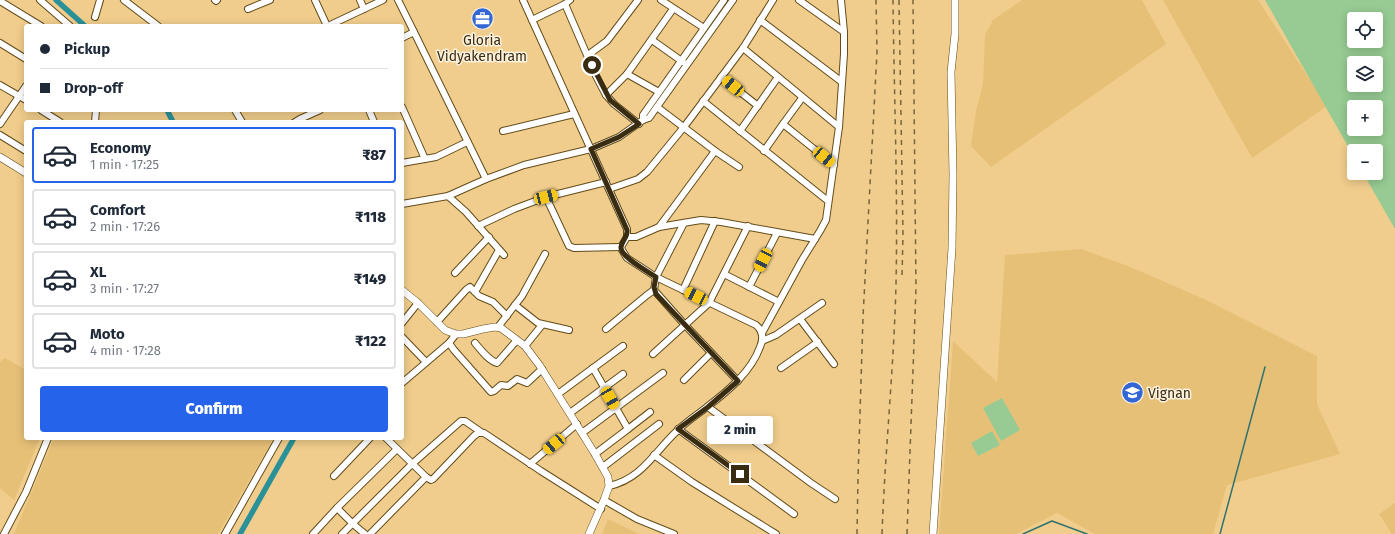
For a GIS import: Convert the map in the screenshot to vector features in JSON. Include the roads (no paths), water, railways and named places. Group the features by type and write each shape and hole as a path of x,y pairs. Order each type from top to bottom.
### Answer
{"street":[{"path":"40,0 68,24"},
{"path":"96,17 100,0"},
{"path":"124,0 155,24"},
{"path":"248,9 270,0"},
{"path":"315,0 326,24"},
{"path":"360,0 364,9"},
{"path":"331,24 383,0"},
{"path":"398,0 486,179"},
{"path":"523,0 627,230 627,237 621,247"},
{"path":"532,20 571,0"},
{"path":"588,55 607,41 638,0"},
{"path":"661,0 704,28"},
{"path":"641,122 643,115 724,0"},
{"path":"404,204 448,196 486,179 524,165 591,149 619,137 649,118 732,0"},
{"path":"609,189 638,179 642,176 684,127 743,48 773,0"},
{"path":"799,0 844,32"},
{"path":"762,333 826,220 839,127 844,32 842,0"},
{"path":"933,534 952,234 953,175 951,72 955,34 955,0"},
{"path":"0,1 38,24"},
{"path":"565,4 596,76 606,95 614,104 641,122"},
{"path":"606,95 627,74 673,9"},
{"path":"760,20 842,82"},
{"path":"404,37 414,32"},
{"path":"652,40 687,64"},
{"path":"0,43 24,58"},
{"path":"743,48 839,127"},
{"path":"627,74 659,92"},
{"path":"721,77 758,106"},
{"path":"740,131 778,77"},
{"path":"0,85 24,99"},
{"path":"0,124 24,89"},
{"path":"764,150 802,98"},
{"path":"703,101 828,201"},
{"path":"657,107 715,151 739,167"},
{"path":"45,112 57,120"},
{"path":"298,120 316,112"},
{"path":"404,112 425,159"},
{"path":"502,131 574,114"},
{"path":"783,124 834,165"},
{"path":"0,135 24,150"},
{"path":"404,163 436,156 467,142"},
{"path":"659,227 715,151"},
{"path":"0,158 24,172"},
{"path":"478,226 514,209 546,197 606,182"},
{"path":"448,196 466,212 504,255"},
{"path":"546,197 569,246 574,248 621,247"},
{"path":"627,237 636,237 659,227 701,220 748,226 777,233 815,239"},
{"path":"683,290 715,221"},
{"path":"654,290 656,277 684,222"},
{"path":"652,354 710,303 748,226"},
{"path":"749,287 777,233"},
{"path":"455,273 489,237"},
{"path":"609,486 618,484 636,475 678,429 708,407 738,381 752,364 762,341 761,329 756,325 656,277 627,258 621,247"},
{"path":"475,292 499,250"},
{"path":"498,327 515,306 531,281 545,254"},
{"path":"724,274 779,302"},
{"path":"437,322 468,288 472,288 479,296 493,302 507,316"},
{"path":"654,290 738,381"},
{"path":"606,329 647,294 654,290"},
{"path":"404,292 418,303 445,330 456,334 463,334 498,327 525,346 558,394 608,477 609,486 590,534"},
{"path":"404,320 418,303"},
{"path":"762,341 776,335 822,304"},
{"path":"515,306 542,325 569,330"},
{"path":"800,319 834,364"},
{"path":"525,346 542,325"},
{"path":"404,381 449,342 456,334"},
{"path":"404,339 426,362"},
{"path":"475,343 484,354 497,364 517,340"},
{"path":"449,342 454,350 491,392 501,385 508,386 517,379 527,383 542,369"},
{"path":"781,368 818,342"},
{"path":"558,394 623,346"},
{"path":"684,380 711,353"},
{"path":"593,368 628,429"},
{"path":"582,433 663,373"},
{"path":"570,413 623,374"},
{"path":"708,407 836,499"},
{"path":"595,454 650,412"},
{"path":"342,534 412,464 461,421 465,421 481,432 487,434 530,464 601,509"},
{"path":"530,464 577,424"},
{"path":"602,467 659,424"},
{"path":"678,429 794,514"},
{"path":"388,440 412,464 431,480 474,436 481,432"},
{"path":"4,534 26,492 47,440"},
{"path":"225,534 278,440"},
{"path":"334,476 368,440"},
{"path":"313,534 337,508 397,449"},
{"path":"654,455 698,486 776,534"},
{"path":"370,534 426,477"},
{"path":"604,500 637,519 674,534"},
{"path":"337,508 364,534"}],"waterway":[{"path":"56,0 83,24"},
{"path":"168,112 172,120"},
{"path":"1220,534 1265,367"},
{"path":"240,534 293,440"},
{"path":"1023,534 1052,521 1087,534"}],"railway":[{"path":"857,534 863,317 877,52 876,0"},
{"path":"882,534 896,284 893,0"},
{"path":"899,0 903,233 902,278"},
{"path":"907,534 916,288 913,0"}],"place":[{"name":"Gloria Vidyakendram","path":"482,18"},
{"name":"Vignan","path":"1133,393"}]}
